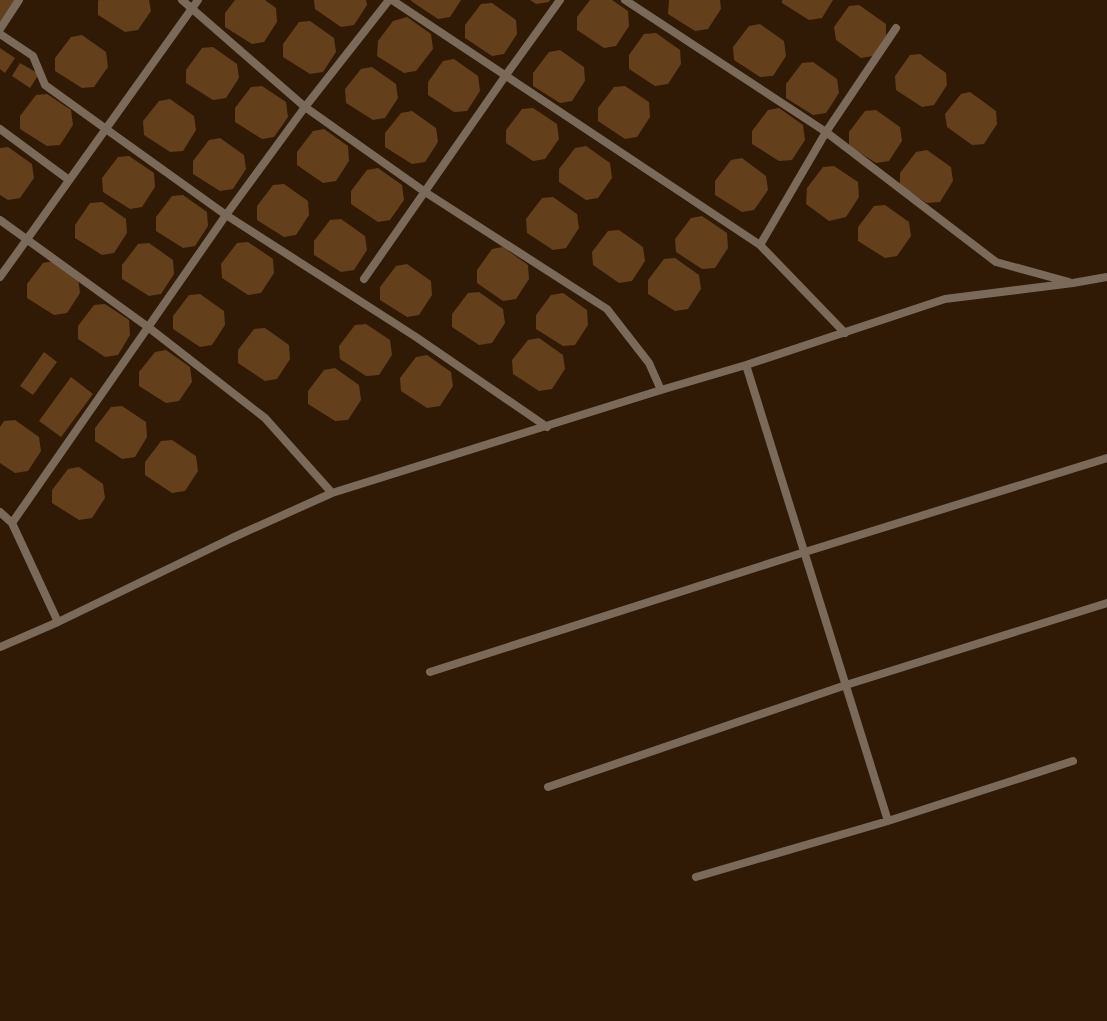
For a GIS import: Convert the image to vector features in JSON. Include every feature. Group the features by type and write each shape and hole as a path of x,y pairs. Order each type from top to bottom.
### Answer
{"street":[{"path":"0,29 19,0"},
{"path":"182,0 305,108 425,192 607,309 649,363 661,390"},
{"path":"0,277 198,0"},
{"path":"12,523 226,214 305,108 389,0"},
{"path":"392,0 760,245 845,333"},
{"path":"364,279 560,0"},
{"path":"625,0 826,132 996,262 1073,283"},
{"path":"760,245 826,132 896,28"},
{"path":"0,34 33,56 45,85 106,129 226,214 416,337 547,427"},
{"path":"0,129 69,180"},
{"path":"0,220 148,327 265,418 332,493"},
{"path":"0,647 58,622 232,538 332,493 845,333 945,299 1073,283 1107,277"},
{"path":"746,364 888,821"},
{"path":"430,672 805,552 1107,458"},
{"path":"0,512 12,523 58,622"},
{"path":"548,788 846,685 1107,602"},
{"path":"696,877 888,821 1073,761"}],"building":[{"path":"0,0 15,0 0,22"},
{"path":"99,0 149,0 151,11 138,30 125,32 98,15"},
{"path":"235,0 265,0 276,8 277,22 264,42 252,44 225,27 225,13"},
{"path":"314,0 366,0 367,5 354,25 341,27 315,9"},
{"path":"411,0 461,0 450,17 438,19"},
{"path":"530,0 550,0 549,2 536,4"},
{"path":"590,0 612,0 628,11 629,26 616,46 604,48 577,30 577,17"},
{"path":"669,0 720,0 721,9 708,29 695,31 668,14"},
{"path":"782,0 833,0 822,18 809,20 782,3"},
{"path":"492,3 516,20 517,34 504,54 492,56 465,38 465,25 481,4"},
{"path":"859,5 886,24 886,36 873,56 861,58 836,40 834,27 849,6"},
{"path":"407,17 431,34 433,49 416,71 404,73 377,56 378,41 393,21"},
{"path":"310,21 334,38 336,52 323,72 310,74 283,57 283,44 299,22"},
{"path":"760,24 784,41 786,56 773,76 760,77 734,60 733,47 749,26"},
{"path":"656,33 680,50 681,64 668,84 655,86 629,69 629,55 644,34"},
{"path":"82,35 106,52 108,67 94,87 82,88 55,71 55,58 71,37"},
{"path":"213,47 237,64 239,78 226,98 213,100 186,83 186,70 202,48"},
{"path":"0,48 15,58 5,73 0,69"},
{"path":"560,50 584,67 585,81 572,101 560,103 533,86 533,73 549,52"},
{"path":"920,54 946,73 947,85 934,105 922,107 896,90 895,76 910,55"},
{"path":"454,59 478,76 480,91 467,111 454,112 428,95 428,82 443,61"},
{"path":"813,62 837,79 839,93 826,113 813,115 786,98 786,84 802,63"},
{"path":"20,63 39,74 30,88 12,76"},
{"path":"372,67 396,84 398,98 385,118 373,120 346,103 345,89 361,69"},
{"path":"262,86 286,102 288,117 274,137 262,139 235,122 235,108 251,87"},
{"path":"625,86 649,102 650,117 637,137 625,139 598,121 598,108 614,87"},
{"path":"970,92 996,111 997,124 984,144 972,145 947,127 945,114 961,94"},
{"path":"47,94 71,110 73,125 60,145 47,146 20,129 20,116 36,95"},
{"path":"170,99 194,116 196,130 183,151 170,152 144,135 143,121 159,101"},
{"path":"533,108 557,124 559,139 545,159 533,161 506,143 506,130 522,109"},
{"path":"779,108 803,125 805,140 792,160 779,161 752,144 752,131 768,110"},
{"path":"876,110 900,127 902,141 889,161 876,163 849,146 849,132 865,111"},
{"path":"412,111 436,128 438,142 425,162 412,164 385,147 385,133 401,113"},
{"path":"324,129 348,146 349,161 336,181 323,183 297,165 297,152 313,131"},
{"path":"220,138 244,155 246,169 233,189 220,191 193,174 193,161 209,140"},
{"path":"586,146 610,163 612,178 598,198 586,200 559,182 559,169 575,148"},
{"path":"8,147 32,164 34,178 20,198 8,200 0,195 0,148"},
{"path":"927,150 951,167 953,181 940,202 927,203 900,186 900,173 916,152"},
{"path":"129,156 154,173 155,187 142,207 130,209 103,192 102,178 118,157"},
{"path":"742,158 766,176 768,190 754,210 742,212 715,195 715,181 731,160"},
{"path":"834,166 858,182 859,197 846,217 829,221 806,204 807,188 823,167"},
{"path":"378,168 402,185 404,200 390,220 378,222 351,204 351,191 367,170"},
{"path":"284,184 308,201 309,215 296,235 284,237 257,220 257,206 273,185"},
{"path":"183,195 207,212 208,226 195,246 183,248 156,231 156,217 172,196"},
{"path":"553,197 577,214 579,228 566,248 553,250 527,233 526,219 542,198"},
{"path":"102,202 126,219 127,233 114,253 102,255 75,238 75,225 90,203"},
{"path":"885,205 909,222 911,236 897,256 885,258 858,241 858,227 874,206"},
{"path":"702,216 727,233 728,248 715,268 702,269 676,252 675,239 691,218"},
{"path":"341,219 365,236 367,250 354,270 341,272 314,255 314,241 330,220"},
{"path":"619,230 643,247 645,261 632,281 619,283 593,265 592,252 608,231"},
{"path":"248,242 273,259 274,273 261,293 248,295 222,278 221,264 237,243"},
{"path":"149,243 173,260 174,274 161,294 149,296 122,279 122,265 138,244"},
{"path":"503,247 528,265 529,279 516,299 503,301 477,283 477,270 492,249"},
{"path":"675,258 699,275 701,289 688,309 675,311 648,294 648,280 664,259"},
{"path":"54,261 78,278 80,293 67,313 54,315 27,298 27,284 43,263"},
{"path":"407,264 431,281 432,295 419,315 407,317 380,300 380,287 396,266"},
{"path":"479,292 503,309 505,323 492,343 479,345 452,327 452,314 468,293"},
{"path":"563,293 587,310 588,325 575,345 563,346 536,329 536,315 551,295"},
{"path":"200,294 224,311 225,325 212,345 200,347 173,329 173,316 189,295"},
{"path":"105,304 129,320 130,335 118,355 105,357 78,339 78,326 94,305"},
{"path":"366,324 390,340 392,355 379,375 366,376 340,359 339,346 355,325"},
{"path":"265,328 289,345 290,359 277,379 265,381 238,363 238,350 254,329"},
{"path":"539,338 563,355 565,369 552,389 539,391 513,374 512,360 528,340"},
{"path":"166,350 190,367 192,382 179,401 166,403 139,386 139,372 155,352"},
{"path":"44,352 57,362 33,395 20,386"},
{"path":"427,355 451,372 453,386 440,406 427,408 401,391 400,378 416,357"},
{"path":"335,368 359,385 361,400 348,420 335,421 308,404 308,391 324,370"},
{"path":"71,377 93,394 61,437 39,421"},
{"path":"122,406 146,422 147,437 135,457 122,459 95,441 95,428 111,407"},
{"path":"15,420 39,437 41,451 28,471 15,473 0,463 0,427 4,421"},
{"path":"172,440 196,456 198,471 185,491 172,493 145,475 145,462 161,441"},
{"path":"79,467 103,484 105,498 92,518 79,520 52,503 52,490 68,469"}]}
